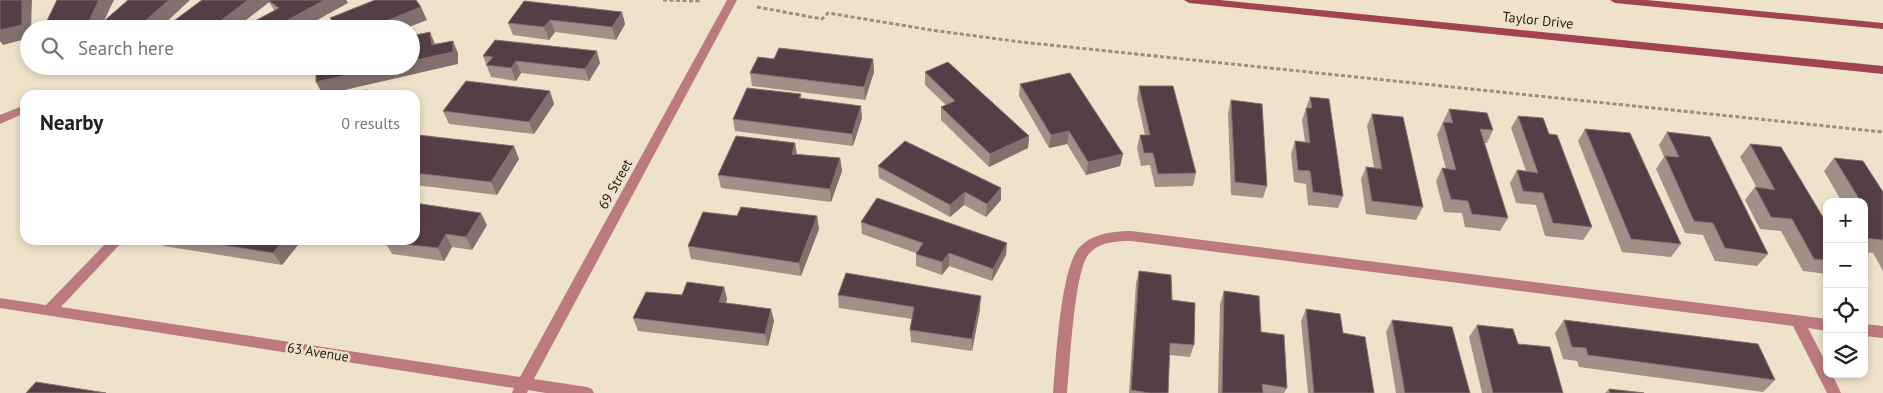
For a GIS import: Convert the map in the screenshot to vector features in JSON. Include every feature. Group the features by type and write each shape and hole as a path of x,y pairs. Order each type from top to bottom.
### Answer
{"main road":[{"name":"Taylor Drive","path":"1189,0 1883,70"},
{"path":"1615,0 1883,26"}],"street":[{"name":"69 Street","path":"521,388 732,0"},
{"path":"0,120 20,110"},
{"path":"1060,393 1073,280 1081,254 1093,243 1115,236 1823,324"},
{"path":"48,311 112,245"},
{"name":"63 Avenue","path":"0,303 521,388 587,393"},
{"path":"1796,321 1834,393"},
{"path":"1868,330 1883,332"}],"path":[{"path":"663,0 696,1"},
{"path":"763,8 822,19 828,13 931,30 1021,42 1883,132"}],"building":[{"path":"0,0 22,0 22,20 20,20 20,25 0,30"},
{"path":"57,0 99,0 89,20 47,20"},
{"path":"128,0 169,0 146,20 105,20"},
{"path":"202,0 248,0 222,20 175,20"},
{"path":"325,0 288,20 257,20 279,8 269,1"},
{"path":"375,0 416,0 421,7 388,20 332,20 330,18"},
{"path":"524,1 622,12 612,27 550,20 544,27 508,23"},
{"path":"430,32 432,45 453,41 453,52 420,59 420,34"},
{"path":"495,40 597,51 585,69 516,61 511,68 486,65 493,57 483,56"},
{"path":"779,48 873,59 864,87 750,73 758,57 774,59"},
{"path":"948,62 1029,136 990,154 941,107 955,101 925,72"},
{"path":"1070,73 1123,154 1088,162 1069,131 1051,135 1020,84"},
{"path":"316,75 348,75 316,82"},
{"path":"466,81 550,91 529,122 443,111"},
{"path":"1139,86 1173,86 1196,173 1158,174 1153,153 1144,153 1140,135 1150,135"},
{"path":"747,88 801,94 799,98 861,106 852,134 733,119"},
{"path":"1310,97 1329,99 1343,196 1313,192 1310,171 1298,170 1295,141 1310,143 1306,108 1312,108"},
{"path":"1231,100 1262,104 1267,186 1235,182"},
{"path":"1449,109 1487,113 1493,130 1480,129 1508,218 1472,214 1468,201 1451,199 1442,168 1456,170 1443,122 1453,123"},
{"path":"1372,114 1403,117 1423,207 1372,201 1366,167 1382,169"},
{"path":"1518,116 1543,118 1549,134 1557,135 1592,227 1553,223 1543,193 1523,191 1517,170 1538,173"},
{"path":"1585,129 1630,133 1681,244 1631,239"},
{"path":"1667,132 1710,137 1768,254 1725,248 1713,223 1694,221 1665,156 1679,157"},
{"path":"420,135 514,146 491,182 420,174"},
{"path":"736,136 795,143 792,154 840,158 830,189 718,175"},
{"path":"905,141 1001,188 987,204 965,192 950,205 878,166"},
{"path":"1750,144 1781,147 1823,217 1823,260 1814,259 1792,219 1771,217 1755,187 1775,190"},
{"path":"1834,158 1863,161 1883,192 1883,240 1868,238 1868,198 1859,198"},
{"path":"877,198 1007,243 993,269 949,253 942,262 916,254 923,243 861,222"},
{"path":"420,204 481,213 466,237 446,234 438,248 412,245 420,245"},
{"path":"741,207 817,216 799,263 688,246 703,212 737,216"},
{"path":"223,245 280,245 273,253"},
{"path":"1139,271 1171,275 1172,300 1195,303 1194,345 1170,343 1168,393 1131,390"},
{"path":"846,273 981,296 972,339 910,330 914,307 838,295"},
{"path":"687,282 724,287 719,302 771,309 765,334 633,318 646,292 682,295"},
{"path":"1224,291 1259,296 1261,332 1284,335 1287,388 1262,384 1263,393 1222,393"},
{"path":"1306,309 1340,314 1343,333 1365,337 1374,393 1314,393"},
{"path":"1392,320 1452,327 1470,393 1405,393"},
{"path":"1564,320 1758,344 1775,380 1588,355 1586,348 1572,347"},
{"path":"1477,325 1513,329 1518,344 1550,347 1563,393 1493,393"},
{"path":"36,382 106,393 26,393"},
{"path":"1609,389 1644,393 1610,393"}]}
